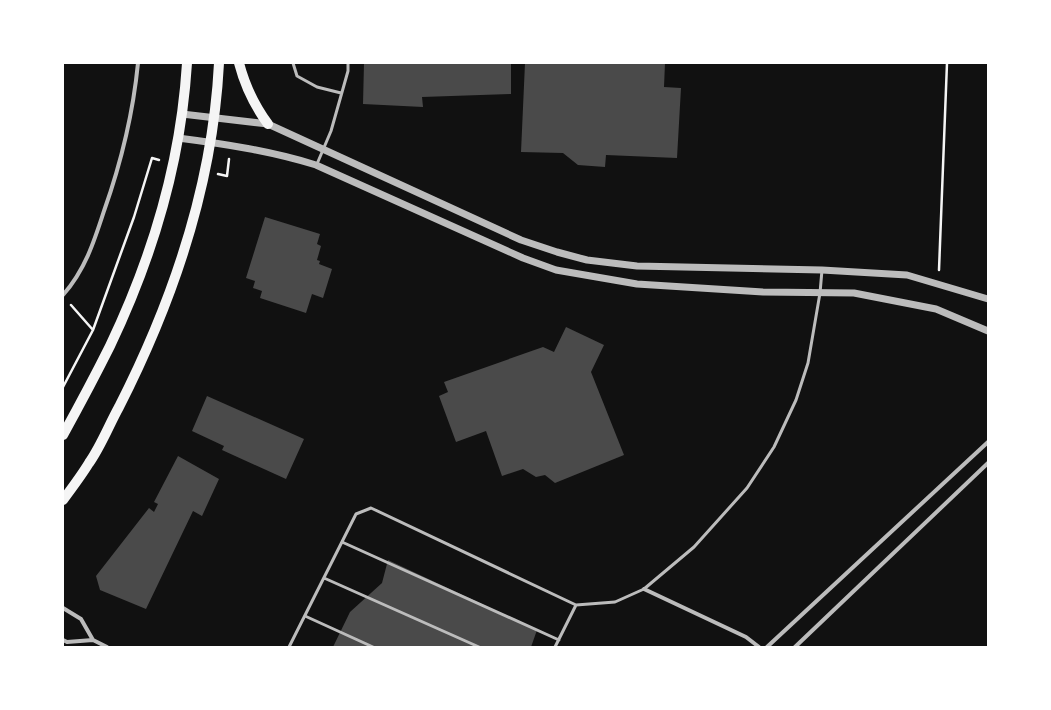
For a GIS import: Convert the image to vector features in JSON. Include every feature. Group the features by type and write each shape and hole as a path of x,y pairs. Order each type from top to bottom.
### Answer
{"main road":[{"path":"63,435 110,347 130,301 149,249 172,173 182,114 187,63"},
{"path":"63,500 90,462 135,376 165,305 184,249 211,142 215,118 220,63"},
{"path":"239,63 243,80 251,99 268,124"}],"street":[{"path":"63,295 81,271 90,253 111,192 130,125 138,63"},
{"path":"182,114 268,124 521,240 580,258 637,266 822,270 907,276 988,300"},
{"path":"178,138 211,142 287,156 316,165 523,258 556,270 637,284 763,292 854,294 936,309 988,331"},
{"path":"767,647 988,442"},
{"path":"795,647 988,463"},
{"path":"644,589 746,637 759,647"},
{"path":"63,608 81,619 93,640"},
{"path":"63,640 67,642 93,640 107,647"}],"lane":[{"path":"293,63 297,76 317,87 341,94"},
{"path":"316,165 324,149 348,71 348,63"},
{"path":"290,647 356,514 371,508 576,605 615,602 644,589 694,547 746,488 774,447 796,400 808,363 820,293 822,270"},
{"path":"342,542 559,640"},
{"path":"324,578 479,647"},
{"path":"555,647 576,605"},
{"path":"305,616 373,647"}],"path":[{"path":"939,267 947,63"},
{"path":"63,388 93,330 134,217 152,158"},
{"path":"68,302 93,330"}],"building":[{"path":"364,63 511,63 511,94 422,97 423,107 363,104"},
{"path":"525,63 665,63 664,87 681,88 677,158 606,155 605,167 578,165 563,153 521,152"},
{"path":"265,217 320,234 317,244 321,246 317,260 320,261 319,264 332,269 323,298 312,294 306,313 260,298 262,291 253,288 255,281 246,278"},
{"path":"566,327 604,345 591,372 624,455 555,483 545,475 536,477 523,469 502,476 486,431 456,442 439,396 448,392 444,382 543,347 554,352"},
{"path":"207,396 304,439 286,479 222,450 224,446 192,431"},
{"path":"178,456 219,479 202,516 193,511 146,609 100,590 96,576 149,508 154,512 158,504 154,502"},
{"path":"388,560 537,630 531,647 333,647 350,612 382,583"}]}
